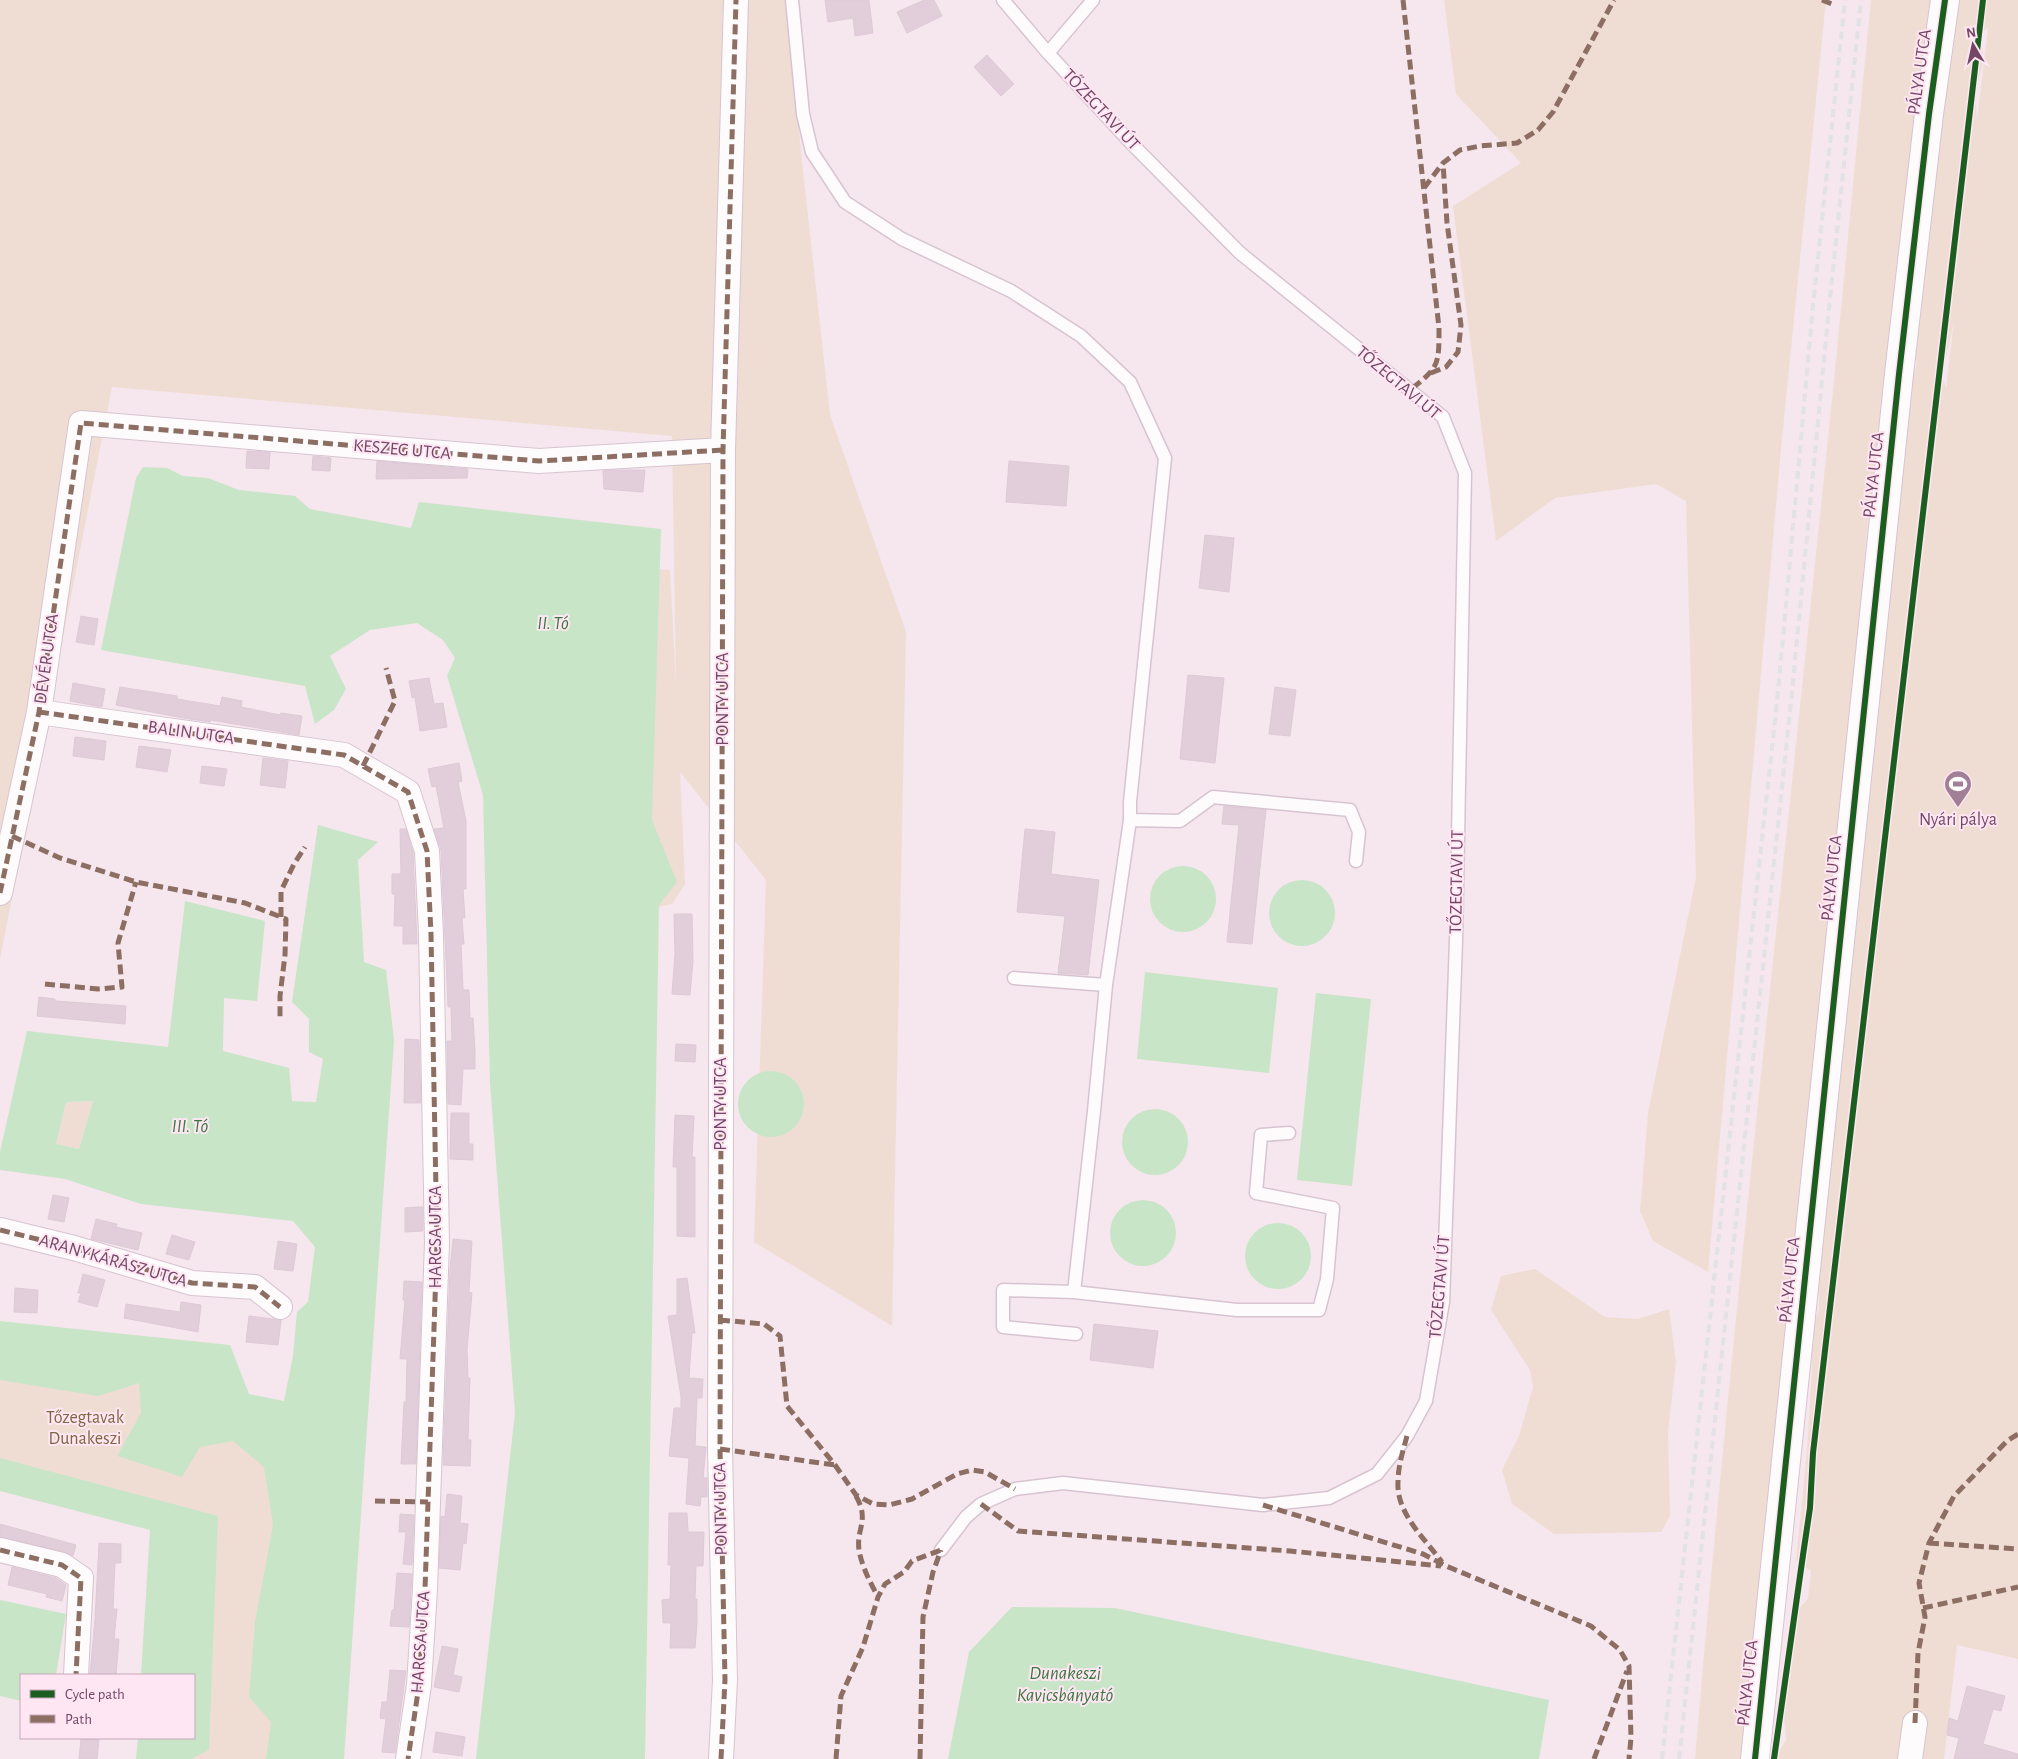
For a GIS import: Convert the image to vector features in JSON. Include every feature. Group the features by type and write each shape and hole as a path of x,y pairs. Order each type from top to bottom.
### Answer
{"street":[{"name":"PONTY UTCA","path":"722,1759 725,1680 720,1449 724,450 736,0"},
{"name":"PÁLYA UTCA","path":"1755,1759 1899,374 1929,114 1945,0"},
{"name":"KESZEG UTCA","path":"81,423 539,461 724,450"},
{"name":"DÉVÉR UTCA","path":"0,893 39,712 81,423"},
{"name":"BALIN UTCA","path":"39,712 344,755"},
{"name":"HARCSA UTCA","path":"344,755 408,792 427,851 431,934 437,1242 425,1588 419,1685 408,1759"},
{"name":"ARANYKÁRÁSZ UTCA","path":"0,1230 74,1248 192,1283 255,1287 280,1307"},
{"path":"0,1550 62,1565 80,1578 76,1674"},
{"path":"1910,1759 1915,1724"}],"lane":[{"path":"792,0 803,114 812,152 845,202 902,239 1011,290 1081,336 1130,382 1165,458 1130,802 1130,820 1106,985 1074,1292"},
{"name":"TŐZEGTAVI ÚT","path":"941,1550 966,1517 981,1504 1015,1489 1063,1483 1263,1505 1329,1498 1377,1474 1407,1436 1426,1401 1443,1302 1456,942 1465,473 1443,417 1240,253 1131,143 1048,53 1003,0"},
{"path":"1048,53 1093,0"},
{"path":"1130,820 1180,820 1213,797 1350,810 1359,832 1356,861"},
{"path":"1014,978 1106,985"},
{"path":"1076,1334 1003,1327 1003,1290 1074,1292 1237,1310 1319,1310 1327,1279 1333,1208 1256,1193 1260,1135 1289,1133"}],"green space":[{"path":"0,0 788,0 801,152 830,415 906,632 892,1326 754,1242 766,880 680,772 685,884 672,904 582,925 450,554 670,570 676,685 672,436 112,387 0,959"},
{"path":"1444,0 1826,0 1781,449 1708,1272 1653,1241 1640,1211 1648,1113 1696,877 1686,501 1656,484 1555,498 1496,541 1453,206 1521,163 1456,94"},
{"path":"1871,0 2018,0 2018,1659 1957,1645 1944,1759 1775,1759 1786,1740 1782,1690 1785,1681 1784,1669 1788,1650 1788,1635 1797,1624 1791,1616 1808,1599 1811,1571 1796,1561 1807,1451 1812,1369 1811,1332 1819,1310 1819,1222 1828,1196 1824,1114 1844,922 1857,918 1859,899 1853,889 1857,863 1864,858 1860,840 1908,372 1915,371 1917,362 1905,343 1932,211 1920,187 1933,46 1867,530 1814,1133 1799,1266 1788,1287 1787,1312 1795,1340 1752,1759 1695,1759 1740,1278 1830,417","holes":["1988,29 1977,119 1975,93 1983,63 1982,32","1954,321 1946,388 1942,376"]},
{"path":"93,1101 79,1149 56,1144 66,1102"},
{"path":"1535,1269 1605,1317 1638,1319 1669,1309 1676,1362 1668,1431 1670,1516 1661,1532 1554,1534 1512,1504 1502,1470 1519,1436 1533,1387 1530,1370 1491,1310 1501,1276"},
{"name":"Tőzegtavak Dunakeszi","path":"0,1347 164,1370 313,1449 285,1759 179,1759 195,1739 197,1531 0,1476"}],"water":[{"name":"II. Tó","path":"143,467 167,468 183,476 208,478 239,490 295,496 310,509 411,528 419,502 661,529 652,820 677,882 659,905 645,1759 476,1759 515,1413 490,1083 483,795 447,676 455,658 443,640 417,623 370,630 330,656 346,689 334,710 315,724 305,686 101,650 136,478"},
{"name":"III. Tó","path":"318,825 378,842 358,860 364,962 386,970 394,1040 344,1759 266,1759 271,1722 249,1697 255,1622 273,1525 264,1467 233,1441 200,1447 182,1477 117,1456 141,1413 139,1383 98,1396 0,1380 0,1321 230,1345 249,1394 284,1401 293,1356 297,1312 308,1302 315,1247 293,1221 141,1204 65,1179 0,1170 0,1152 27,1031 168,1047 185,901 265,921 257,1001 224,998 223,1051 289,1068 292,1101 316,1102 323,1059 309,1052 309,1019 292,1002","holes":["93,1101 79,1149 56,1144 66,1102"]},
{"path":"1183,866 1196,869 1206,876 1213,886 1216,899 1213,912 1206,922 1196,929 1183,932 1170,929 1160,922 1153,912 1150,899 1153,886 1160,876 1170,869"},
{"path":"1302,880 1315,883 1325,890 1332,900 1335,913 1332,926 1325,936 1315,943 1302,946 1289,943 1279,936 1272,926 1269,913 1272,900 1279,890 1289,883"},
{"path":"1145,972 1278,988 1269,1073 1137,1059"},
{"path":"1316,993 1371,999 1352,1186 1297,1180"},
{"path":"771,1071 784,1074 794,1081 801,1091 804,1104 801,1117 794,1127 784,1134 771,1137 758,1134 748,1127 741,1117 738,1104 741,1091 748,1081 758,1074"},
{"path":"1155,1109 1168,1112 1178,1119 1185,1129 1188,1142 1185,1155 1178,1165 1168,1172 1155,1175 1142,1172 1132,1165 1125,1155 1122,1142 1125,1129 1132,1119 1142,1112"},
{"path":"1143,1200 1156,1203 1166,1210 1173,1220 1176,1233 1173,1246 1166,1256 1156,1263 1143,1266 1130,1263 1120,1256 1113,1246 1110,1233 1113,1220 1120,1210 1130,1203"},
{"path":"1278,1223 1291,1226 1301,1233 1308,1243 1311,1256 1308,1269 1301,1279 1291,1286 1278,1289 1265,1286 1255,1279 1248,1269 1245,1256 1248,1243 1255,1233 1265,1226"},
{"path":"0,1458 218,1516 209,1750 191,1759 136,1759 138,1739 195,1739 195,1674 141,1674 150,1530 0,1491"},
{"path":"0,1600 66,1614 56,1674 20,1674 20,1701 0,1696"},
{"name":"Dunakeszi Kavicsbányató","path":"1012,1607 1115,1608 1549,1700 1539,1759 948,1759 969,1652"}],"building":[{"path":"825,0 869,0 873,33 855,36 853,18 828,22"},
{"path":"924,0 934,0 942,16 907,33 897,12"},
{"path":"987,55 1014,84 1001,96 974,67"},
{"path":"247,451 270,452 269,469 246,468"},
{"path":"313,456 331,458 330,471 312,470"},
{"path":"377,461 468,469 467,478 376,479"},
{"path":"1009,461 1069,466 1066,506 1006,502"},
{"path":"645,470 643,492 604,489 603,471"},
{"path":"1205,535 1234,538 1229,592 1199,588"},
{"path":"81,616 98,619 94,645 76,642"},
{"path":"1188,675 1224,678 1215,763 1180,759"},
{"path":"429,678 434,704 443,703 447,727 420,731 415,697 412,698 409,681"},
{"path":"73,683 105,689 102,707 70,701"},
{"path":"120,687 177,696 177,699 220,706 222,697 242,701 241,707 280,715 281,713 302,716 299,735 211,720 210,722 183,718 116,705"},
{"path":"1275,687 1296,690 1290,736 1269,734"},
{"path":"75,737 106,741 104,760 73,756"},
{"path":"139,746 171,750 167,772 136,767"},
{"path":"263,758 288,761 285,788 260,785"},
{"path":"459,763 462,781 458,782 466,821 466,889 463,889 465,918 462,918 464,944 461,944 463,990 469,990 470,1018 473,1018 475,1051 475,1069 463,1069 461,1105 448,1104 447,1041 452,1041 451,1007 448,1007 441,850 434,829 444,828 436,786 432,787 428,769"},
{"path":"202,766 227,769 224,786 200,783"},
{"path":"1224,806 1266,810 1252,944 1227,942 1239,825 1222,824"},
{"path":"400,829 406,829 413,853 417,944 403,944 403,926 394,926 395,894 392,894 392,874 401,874"},
{"path":"1025,829 1055,832 1051,874 1099,880 1088,975 1058,973 1065,916 1017,912"},
{"path":"674,914 692,914 693,961 690,995 672,994 675,954"},
{"path":"39,997 55,999 55,1001 126,1006 125,1024 37,1016"},
{"path":"405,1039 419,1040 421,1103 404,1103"},
{"path":"676,1044 696,1045 695,1062 675,1061"},
{"path":"451,1113 469,1113 469,1144 473,1144 473,1160 450,1159"},
{"path":"675,1115 694,1116 692,1157 695,1157 695,1237 677,1236 677,1167 673,1167"},
{"path":"53,1195 69,1198 64,1222 48,1219"},
{"path":"423,1207 423,1231 405,1232 405,1208"},
{"path":"96,1219 117,1224 116,1227 142,1233 138,1250 91,1239"},
{"path":"172,1235 195,1242 189,1260 166,1254"},
{"path":"453,1239 472,1241 469,1292 472,1293 467,1350 468,1378 470,1378 468,1440 471,1440 470,1466 443,1465 450,1270"},
{"path":"278,1241 297,1244 293,1271 274,1269"},
{"path":"83,1274 105,1280 97,1307 78,1302 81,1293 78,1293"},
{"path":"687,1278 695,1333 692,1333 689,1378 703,1379 702,1398 697,1398 695,1446 706,1447 703,1478 707,1478 707,1497 701,1497 700,1506 686,1504 689,1458 669,1456 674,1408 681,1408 681,1397 668,1316 677,1315 677,1279"},
{"path":"404,1281 422,1282 416,1464 401,1464 407,1359 400,1359 405,1300 403,1300"},
{"path":"15,1288 38,1290 37,1313 14,1312"},
{"path":"181,1302 201,1305 198,1332 124,1318 126,1304 180,1312"},
{"path":"249,1316 281,1320 278,1345 246,1342"},
{"path":"1094,1324 1158,1331 1153,1368 1090,1360"},
{"path":"447,1494 462,1496 460,1523 468,1524 466,1544 463,1543 460,1570 439,1568 441,1516 445,1517"},
{"path":"669,1513 687,1513 688,1532 704,1532 703,1566 696,1566 695,1599 697,1599 697,1622 695,1648 670,1648 671,1623 663,1623 662,1600 670,1599 671,1565 668,1565"},
{"path":"400,1514 414,1515 412,1565 403,1564 406,1532 399,1532"},
{"path":"0,1524 76,1545 73,1556 65,1552 0,1537"},
{"path":"99,1543 121,1544 121,1563 115,1563 113,1609 117,1609 114,1639 119,1639 116,1674 90,1674"},
{"path":"12,1567 56,1578 66,1585 62,1601 46,1597 47,1594 8,1585"},
{"path":"397,1573 412,1574 409,1627 390,1626 392,1610 394,1610"},
{"path":"442,1646 458,1649 453,1675 462,1677 459,1692 434,1687"},
{"path":"390,1670 406,1671 395,1753 382,1752 386,1719 380,1718 382,1702 387,1702"},
{"path":"1967,1686 2005,1696 2001,1711 1993,1709 1983,1744 2018,1754 2018,1759 1954,1759 1959,1738 1947,1735 1949,1718 1958,1721"},
{"path":"436,1732 465,1737 462,1756 433,1752"},
{"path":"81,1739 99,1740 97,1759 79,1759"}],"railway":[{"path":"1662,1759 1778,692 1813,306 1845,0"},
{"path":"1679,1759 1791,702 1861,0"}],"marked path":[{"path":"721,1759 725,1680 720,1449 723,450 736,0"},
{"path":"1403,0 1439,328 1439,350 1435,365 1432,371 1409,391"},
{"path":"1424,188 1443,163 1460,150 1480,146 1517,143 1538,130 1553,112 1614,0"},
{"path":"1822,0 1832,4"},
{"path":"1431,373 1446,367 1458,352 1461,325 1447,223 1443,163"},
{"path":"0,893 39,712 81,423 539,461 723,450"},
{"path":"363,766 395,701 386,668"},
{"path":"39,712 344,755 408,792 427,851 431,934 437,1242 425,1589 419,1685 408,1759"},
{"path":"12,836 60,858 136,882 245,903 286,919 280,1021"},
{"path":"281,917 281,891 294,864 305,847"},
{"path":"45,984 98,989 122,987 118,943 136,882"},
{"path":"0,1230 74,1248 192,1283 255,1287 280,1307"},
{"path":"720,1320 764,1324 780,1336 787,1406 835,1465 856,1495 873,1504 889,1505 912,1499 957,1474 972,1470 985,1472 1015,1489"},
{"path":"1915,1723 1918,1653 1925,1617 1919,1583 1929,1543 1954,1496 2007,1441 2018,1434"},
{"path":"1407,1436 1398,1476 1402,1504 1413,1525 1442,1562"},
{"path":"720,1449 835,1465"},
{"path":"856,1496 862,1512 859,1542 860,1556 878,1597"},
{"path":"375,1501 428,1502"},
{"path":"981,1504 1018,1531 1290,1551 1441,1566"},
{"path":"1263,1505 1423,1554 1446,1566 1591,1626 1620,1650 1629,1666 1631,1738 1629,1759"},
{"path":"1929,1543 2018,1549"},
{"path":"0,1550 62,1565 81,1578 76,1674"},
{"path":"836,1759 841,1696 863,1647 878,1597 885,1584 904,1572 912,1561 941,1550"},
{"path":"920,1759 923,1617 933,1572 941,1550"},
{"path":"1923,1608 2018,1587"},
{"path":"1594,1759 1627,1671"}],"cycle path":[{"path":"1755,1759 1899,374 1929,114 1945,0"},
{"path":"1774,1759 1810,1508 1813,1453 1983,0"}],"place":[{"name":"Nyári pálya","path":"1958,808"}]}
